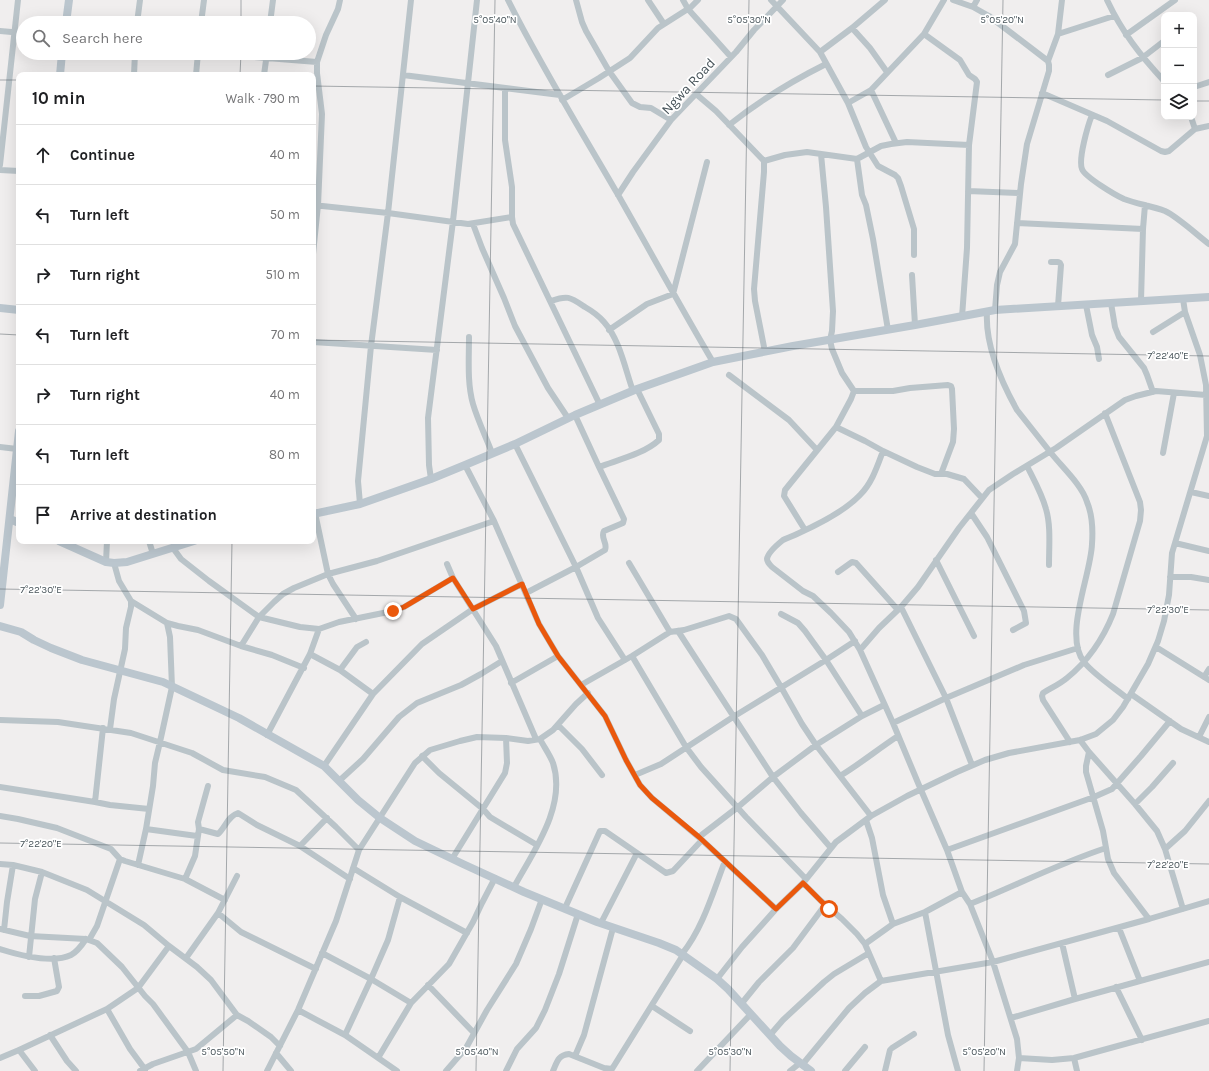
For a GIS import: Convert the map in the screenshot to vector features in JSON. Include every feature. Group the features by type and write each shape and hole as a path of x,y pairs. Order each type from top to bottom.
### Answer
{"street":[{"path":"16,16 18,0"},
{"path":"67,16 69,0"},
{"path":"138,16 140,0"},
{"path":"202,16 204,0"},
{"path":"271,16 273,0"},
{"path":"316,192 322,114 317,62 326,35 338,9 340,0"},
{"path":"360,504 358,481 371,346 388,213 411,0"},
{"path":"431,478 429,465 428,418 453,222 477,0"},
{"path":"508,0 561,98 713,362"},
{"path":"576,0 584,27 609,71 632,102 640,107 651,108 671,120"},
{"path":"648,0 664,24"},
{"path":"683,0 688,9 731,57"},
{"path":"403,75 505,88 561,98 609,71 634,54 649,36 664,24 691,7 698,0"},
{"path":"771,0 820,52 848,103 856,120 862,140 869,152 878,166 898,178 914,229 914,255"},
{"name":"Ngwa Road","path":"618,195 671,120 731,57 754,30 784,0"},
{"path":"820,52 852,28 885,0"},
{"path":"848,103 871,90 924,34 944,0"},
{"path":"953,0 973,7 989,16 1048,61"},
{"path":"973,7 977,0"},
{"path":"1062,0 1058,34 1048,61 1049,71 1027,144 1015,244 1000,272 991,311 986,321 990,343 1002,381 1017,410 1077,483 1087,500 1092,521 1092,543 1090,564 1077,624 1076,641 1078,652 1084,662 1130,696 1181,729 1209,742"},
{"path":"1107,0 1114,16 1126,35 1142,58 1161,78"},
{"path":"1126,35 1175,0"},
{"path":"0,165 16,16"},
{"path":"1058,34 1114,16"},
{"path":"852,28 870,48 887,72"},
{"path":"0,31 14,33"},
{"path":"924,34 960,60 968,75 977,82 968,145 967,248 962,317"},
{"path":"1108,75 1142,58 1161,43"},
{"path":"60,72 61,60"},
{"path":"134,72 135,60"},
{"path":"196,72 197,60"},
{"path":"264,72 266,60"},
{"path":"300,60 317,62"},
{"path":"729,125 763,100 826,64"},
{"path":"1197,86 1209,82"},
{"path":"505,88 505,140 512,187 513,224 600,405"},
{"path":"871,90 896,143"},
{"path":"1042,93 1107,121 1165,152 1169,151 1195,129 1209,126"},
{"path":"696,94 716,111 762,157 764,161 754,289 765,352"},
{"path":"1092,115 1080,161 1084,173 1123,198 1166,212 1209,244"},
{"path":"1192,120 1195,129"},
{"path":"764,161 785,155 806,152 857,159 881,146 907,142 968,145"},
{"path":"821,154 832,305 832,331 830,340 842,373 854,391"},
{"path":"857,159 862,196 866,205 873,238 888,330"},
{"path":"673,294 707,162"},
{"path":"0,170 16,172"},
{"path":"968,191 1020,193"},
{"path":"316,205 473,224 512,217"},
{"path":"1141,301 1145,205"},
{"path":"473,224 515,326 548,388 571,417 624,519 623,523 604,531 602,536 606,546 605,550 526,593"},
{"path":"1017,224 1143,229"},
{"path":"1051,262 1058,262 1061,265 1058,306"},
{"path":"912,274 915,325"},
{"path":"609,330 647,304 673,294"},
{"path":"551,301 561,297 571,298 594,313 604,322 619,348 635,390 659,434 659,440 637,453 598,467"},
{"path":"316,514 360,504 431,478 515,444 571,417 635,390 713,362 991,311 1209,297"},
{"path":"717,979 776,909 805,881 831,848 844,836 869,818 895,802 985,760 1009,753 1080,740 1096,734 1113,720 1130,696 1156,647 1164,621 1169,595 1171,564 1175,543 1208,436 1206,395 1208,384 1200,355 1185,312 1183,299"},
{"path":"1111,303 1115,327 1119,337 1144,368 1153,392"},
{"path":"1086,305 1099,359"},
{"path":"0,308 16,310"},
{"path":"1153,332 1185,312"},
{"path":"469,337 470,391 473,405 492,453"},
{"path":"316,342 437,350"},
{"path":"729,375 789,420 817,450"},
{"path":"854,391 893,391 926,386 951,386 954,429 953,442 941,474"},
{"path":"804,530 784,493 786,488 836,427 854,391"},
{"path":"860,650 879,628 900,609 918,587 982,498 995,485 1050,452 1125,400 1153,392 1206,395"},
{"path":"1163,453 1174,393"},
{"path":"1070,742 1043,700 1042,696 1043,693 1066,679 1084,662 1099,643 1113,614 1140,521 1140,502 1105,413"},
{"path":"836,427 917,467 935,474 964,479 982,498"},
{"path":"515,444 576,567 598,618 625,660"},
{"path":"0,447 16,448"},
{"path":"883,451 870,482 861,495 848,506 783,540 775,547 767,559 772,567 803,591 813,596 832,613 855,641 860,650 893,723 920,790 947,850 962,892 970,904 993,962 1017,1039 1017,1071"},
{"path":"465,465 494,521 539,624 558,656 605,716 640,785 652,798 700,838 776,909"},
{"path":"0,605 16,466"},
{"path":"1027,466 1046,509 1049,529 1049,564"},
{"path":"1191,492 1209,496"},
{"path":"971,513 987,537 1024,611 1026,623 1013,630"},
{"path":"10,519 16,522"},
{"path":"241,646 259,617 283,594 294,588 328,574 377,561 494,521"},
{"path":"316,523 328,574 332,584 356,618"},
{"path":"1175,543 1209,552"},
{"path":"66,544 106,562 114,564 127,562 185,544"},
{"path":"106,562 107,544"},
{"path":"150,544 152,554"},
{"path":"173,548 181,559 259,617 300,627 319,629 339,622 393,611 404,607 453,578"},
{"path":"936,560 974,636"},
{"path":"838,572 852,562 856,563 900,609 946,698 972,766"},
{"path":"629,563 670,632"},
{"path":"114,564 119,581 131,601 168,623 198,630 241,646 272,655 304,668"},
{"path":"446,564 453,578 496,646 511,683 538,739 553,763 556,777 556,789 551,816 514,887"},
{"path":"1170,577 1192,577 1209,580"},
{"path":"324,766 373,694 422,644 473,609 522,584"},
{"path":"110,729 114,699 125,649 126,628 131,601"},
{"path":"781,614 798,623 805,631 826,660 862,716"},
{"path":"581,685 670,632 729,616 736,619 762,655 802,724 816,745 840,776 869,818 883,895 893,924"},
{"path":"138,865 153,786 154,763 172,687 168,623"},
{"path":"0,626 21,632 51,648 82,660 121,672 163,682 239,718 324,766 358,800 380,818 415,841 542,899 613,928 667,946 683,955 717,979 742,1003 791,1056 811,1071"},
{"path":"267,735 304,668 319,629"},
{"path":"678,631 773,777 831,848"},
{"path":"635,775 661,764 733,716 855,641"},
{"path":"340,670 358,647 366,642"},
{"path":"1156,647 1207,679 1209,669"},
{"path":"893,723 946,698 1024,665 1078,648"},
{"path":"310,654 340,670 373,694"},
{"path":"511,683 558,656"},
{"path":"632,656 686,747 701,767 825,905 857,934 865,944 881,981"},
{"path":"339,781 363,758 399,717 417,703 461,685 502,661"},
{"path":"267,1071 298,1010 336,921 359,850 415,763 430,750 477,737 506,738 528,741 538,739 553,730 588,693"},
{"path":"564,908 600,831 605,830 666,873 669,873 673,871 700,838 738,808 773,777 816,745 862,716 884,705"},
{"path":"1199,737 1209,717"},
{"path":"0,720 58,722 131,733 192,753 223,770 265,777 296,790 359,850"},
{"path":"947,850 1094,797 1112,789 1170,721"},
{"path":"558,725 582,749 602,775"},
{"path":"95,802 103,728"},
{"path":"840,776 853,768 874,751 898,736"},
{"path":"452,859 505,773 507,763 506,738"},
{"path":"1080,740 1157,831 1165,849 1183,909"},
{"path":"1089,752 1086,766 1103,831 1108,859 1114,873 1149,919"},
{"path":"422,756 439,773 490,817 537,845"},
{"path":"1135,804 1173,763"},
{"path":"185,879 195,856 199,829 198,822 208,786"},
{"path":"0,787 110,805 149,809"},
{"path":"1165,849 1185,831 1209,801"},
{"path":"199,829 218,834 230,817 238,813 257,825 300,846 350,880"},
{"path":"0,816 57,828 111,849 120,859 185,879 225,900"},
{"path":"300,846 327,818"},
{"path":"146,829 197,836"},
{"path":"970,904 1024,882 1075,858 1106,848"},
{"path":"601,923 637,853"},
{"path":"0,949 29,957 46,959 71,955 88,939 97,926 120,859"},
{"path":"553,1071 558,1059 563,1055 569,1054 612,1070 696,934 725,861"},
{"path":"0,864 13,865 42,872 87,890 144,925 211,980 237,1015 271,1037 280,1046"},
{"path":"13,865 2,930 30,936 88,939 97,943 122,967 138,988 153,1004 188,1052 196,1071"},
{"path":"353,868 400,897 467,932"},
{"path":"29,957 35,899 42,872"},
{"path":"186,958 218,913 237,876"},
{"path":"378,1058 411,1003 449,964 495,878"},
{"path":"865,944 893,924 925,912 962,892"},
{"path":"345,1035 388,940 400,897"},
{"path":"446,1071 466,1048 516,964 542,899"},
{"path":"790,1071 801,1064 849,1008 881,981 993,962 1119,928 1209,901"},
{"path":"742,1003 765,976 773,970 793,948 825,905"},
{"path":"925,912 956,1070"},
{"path":"218,913 240,932 316,968"},
{"path":"506,1071 517,1049 536,1028 545,1010 559,974 578,914"},
{"path":"575,1056 584,1035 613,928"},
{"path":"1119,928 1140,981"},
{"path":"1062,943 1075,999"},
{"path":"0,1058 107,1009 138,988 169,946"},
{"path":"322,953 371,979 411,1003"},
{"path":"770,1035 783,1020 824,982 868,953"},
{"path":"25,996 39,996 57,991 59,987 54,958"},
{"path":"1011,1018 1116,987 1209,962"},
{"path":"428,985 474,1033"},
{"path":"1116,987 1142,1040"},
{"path":"652,1006 690,1031"},
{"path":"107,1009 143,1070 196,1049 237,1015"},
{"path":"298,1010 345,1035 397,1071"},
{"path":"698,1071 751,1014"},
{"path":"1018,1058 1052,1060 1074,1058 1209,1021"},
{"path":"885,1071 890,1050 914,1034"},
{"path":"50,1035 67,1061 76,1071"},
{"path":"845,1071 865,1046"},
{"path":"19,1050 34,1071"},
{"path":"276,1053 291,1071"},
{"path":"1074,1058 1077,1071"}],"route":[{"path":"393,611 404,607 453,578 473,609 522,584 539,624 558,656 605,716 640,785 652,798 699,837 776,909 803,883 829,909"}]}
